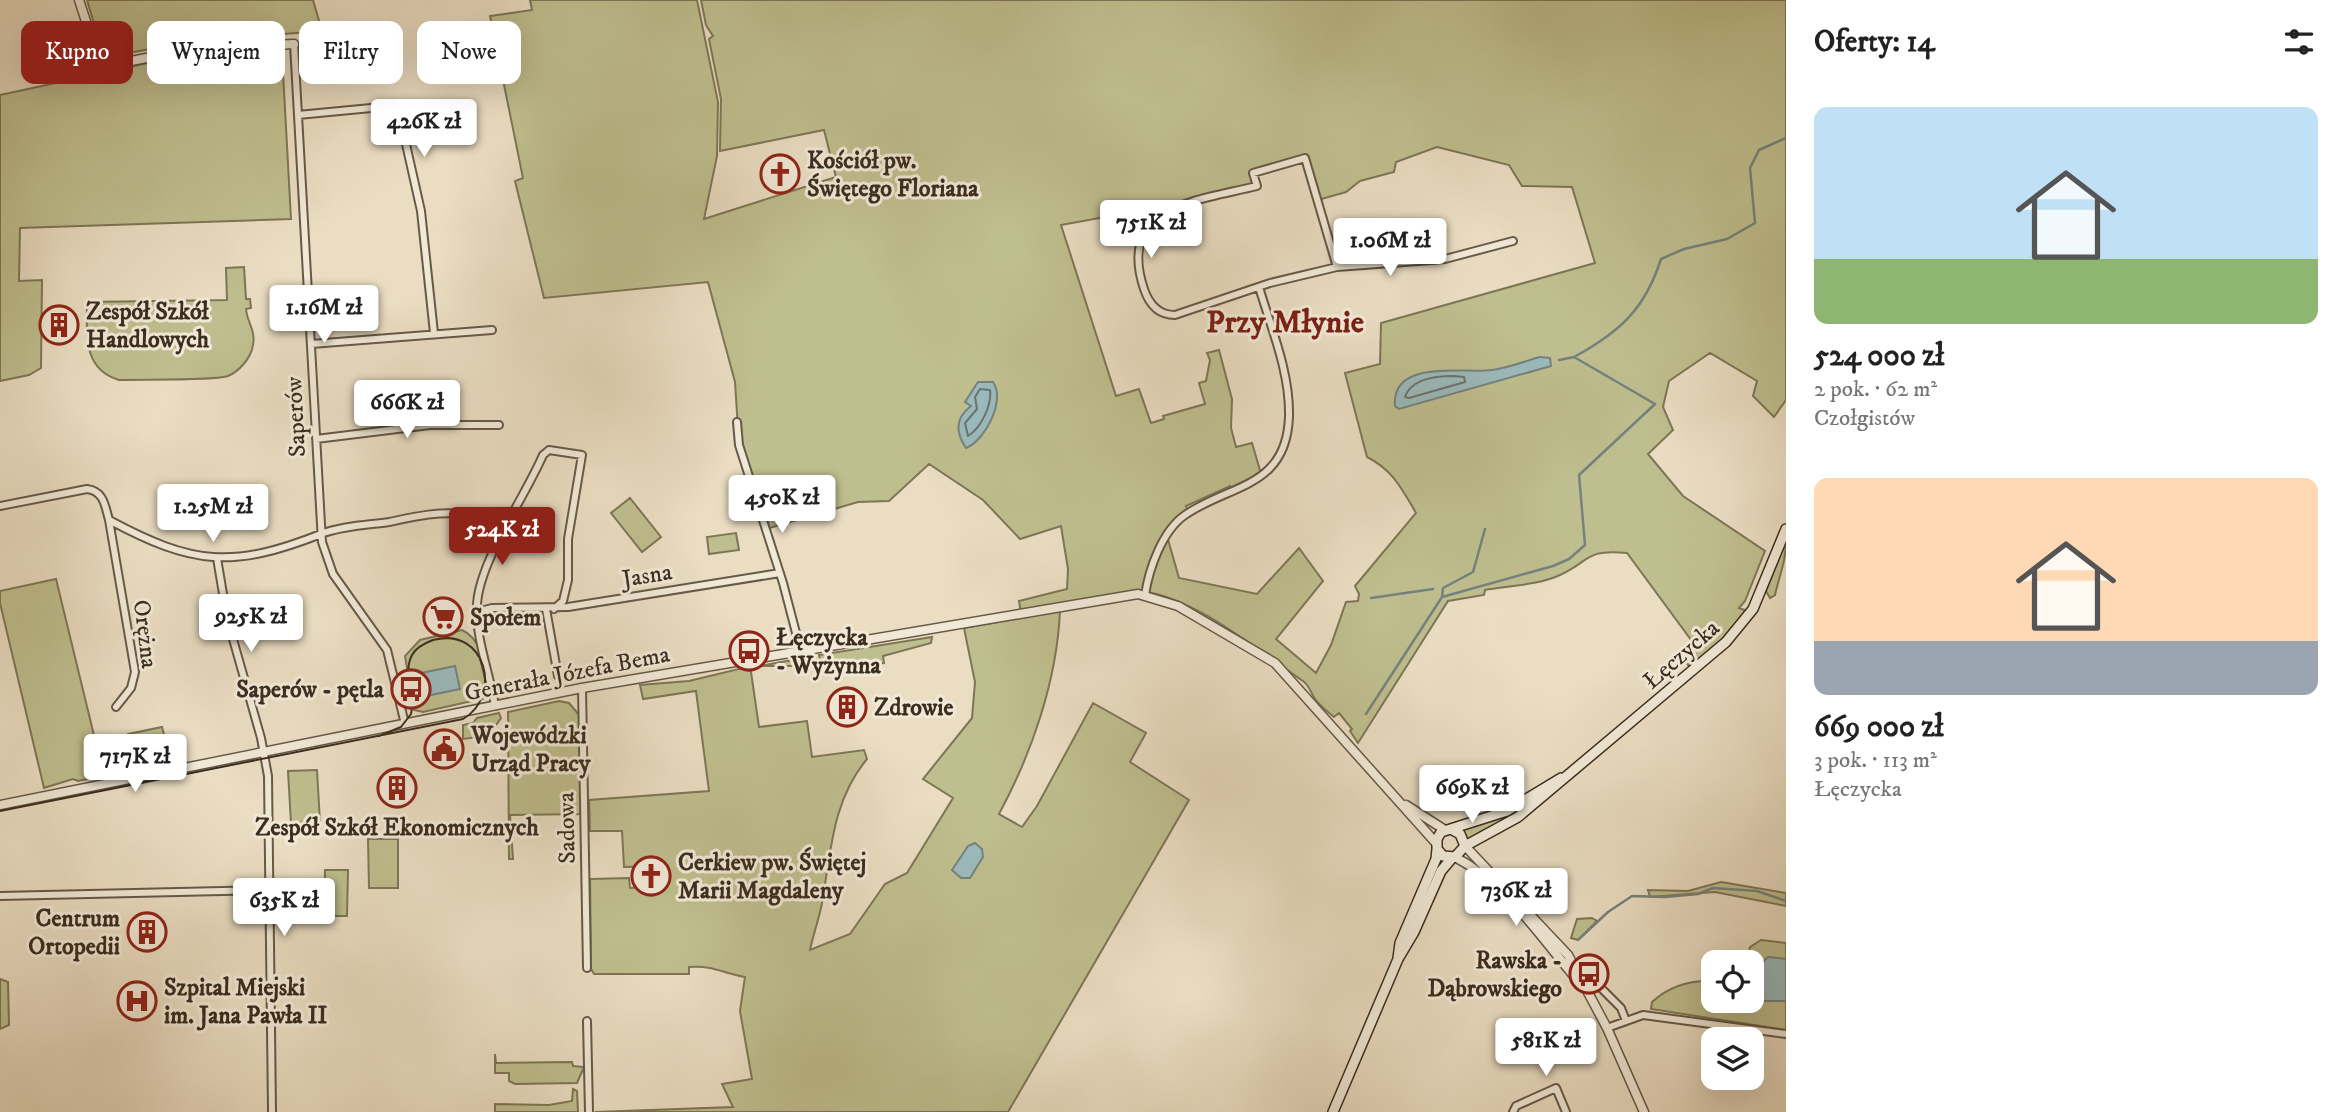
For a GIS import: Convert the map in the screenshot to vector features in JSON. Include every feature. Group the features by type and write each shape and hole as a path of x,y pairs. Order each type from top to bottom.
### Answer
{"main road":[{"name":"Łęczycka","path":"1465,846 1512,821 1735,633 1760,595 1786,529"},
{"name":"Łęczycka","path":"1448,830 1507,811 1561,778"},
{"path":"1333,1112 1398,960 1414,932 1439,874 1465,846 1460,834 1448,830 1437,846 1436,859 1400,943 1398,960"},
{"path":"1437,846 1443,856 1454,857"}],"street":[{"path":"79,0 94,46 103,56 121,63 192,49 294,44"},
{"name":"Saperów","path":"294,44 321,534 332,574 387,650 405,724"},
{"path":"298,115 391,106 399,113 421,211 433,333"},
{"path":"1337,267 1306,158 1254,173 1257,186 1164,213 1142,234 1137,257 1149,301 1161,313 1175,315 1259,287 1337,267 1435,261 1513,241"},
{"path":"1259,287 1288,394 1289,422 1283,446 1273,465 1257,481 1189,513 1177,522 1161,545 1144,595 1178,606 1275,663 1437,846"},
{"path":"311,344 492,330"},
{"path":"737,422 739,445 780,573 801,652"},
{"path":"316,439 430,425 499,425"},
{"path":"495,706 477,612 479,595 492,556 543,455 549,450 582,455 568,539 569,580 563,601 550,609 558,676"},
{"name":"Orężna","path":"0,506 36,497 92,489 102,497 109,520 135,672 131,688 116,707"},
{"path":"109,520 164,548 217,558 263,554 321,534 418,516 463,514"},
{"path":"217,558 227,618 267,765 272,1112"},
{"name":"Jasna","path":"477,612 492,608 550,609 780,573"},
{"name":"Generała Józefa Bema","path":"0,805 582,688 1144,595"},
{"name":"Sadowa","path":"582,688 587,968"},
{"path":"1390,793 1425,820 1448,830"},
{"path":"1465,846 1574,963 1608,1028 1644,1112"},
{"path":"1454,857 1502,894 1552,946 1584,986"},
{"path":"0,896 270,890"},
{"path":"1584,986 1597,984 1621,1008 1626,1020"},
{"path":"1608,1028 1643,1015 1786,1034"},
{"path":"587,1021 589,1112"},
{"path":"1513,1111 1556,1088 1566,1112"}],"shaded area":[{"path":"87,0 313,0 319,21 299,21 299,33 285,34 285,21 147,21 147,50 133,52 133,21 93,21"},
{"path":"530,0 697,0 718,102 717,156 704,219 836,177 824,130 720,151 721,99 709,39 713,36 706,25 701,0 1786,0 1786,400 1774,417 1753,396 1757,381 1710,353 1669,381 1663,407 1673,430 1648,454 1683,496 1765,551 1745,601 1739,608 1747,611 1729,633 1690,667 1682,658 1694,644 1627,553 1595,555 1552,578 1485,590 1484,595 1448,601 1358,743 1350,731 1352,729 1339,713 1334,717 1315,699 1303,681 1221,624 1174,600 1152,593 1131,591 1021,613 1019,601 1067,589 1068,569 1061,526 1020,539 983,500 929,464 889,501 858,502 766,529 739,445 735,382 708,282 544,298 515,181 523,178 504,84 521,84 521,21 491,21 490,16 532,10","holes":["1437,147 1509,165 1522,186 1572,187 1595,263 1381,323 1380,364 1345,373 1367,457 1390,474 1416,513 1355,586 1359,594 1358,601 1346,602 1331,645 1316,673 1276,639 1323,581 1299,548 1257,594 1179,578 1167,536 1189,513 1186,506 1230,486 1233,492 1262,477 1252,443 1236,447 1231,428 1232,399 1219,350 1207,353 1210,360 1206,381 1199,383 1205,404 1163,416 1164,419 1151,423 1139,389 1116,396 1061,225 1144,210 1149,225 1183,206 1257,186 1254,173 1306,158 1318,200 1346,192 1360,181 1394,172 1396,162"]},
{"path":"147,63 147,84 284,84 291,219 20,228 19,281 42,280 41,368 29,375 0,381 0,95 51,84 133,84 133,66"},
{"path":"244,267 246,299 250,299 251,308 246,309 254,340 247,360 232,374 209,379 119,380 98,368 87,338 87,302 227,300 226,268"},
{"path":"630,498 661,537 642,552 611,513"},
{"path":"736,533 739,550 709,554 707,537"},
{"path":"1786,539 1784,561 1775,595 1770,598 1766,591"},
{"path":"56,579 100,760 114,757 117,768 123,772 78,781 73,779 44,788 0,603 0,591"},
{"path":"1060,611 1054,663 1041,716 1022,766 999,814 1022,827 1037,806 1093,703 1146,733 1130,762 1189,800 1008,1112 595,1112 733,1107 722,1084 752,1079 740,1011 745,977 697,967 689,967 689,974 594,974 591,969 590,879 629,878 630,888 664,886 662,866 624,867 622,831 590,831 589,800 709,791 696,691 643,699 640,685 689,681 747,667 751,672 759,727 807,721 812,757 864,750 867,759 846,792 835,828 822,903 810,950 850,934 885,884 907,873 953,798 923,779 972,718 975,682 964,628"},
{"path":"462,630 470,635 480,650 490,697 423,712 414,710 405,656 420,640"},
{"path":"932,637 931,643 883,656 884,663 855,666 858,661 821,665 819,655"},
{"path":"815,656 817,666 759,666"},
{"path":"559,701 569,703 579,715 583,814 510,815 513,859 509,859 508,712"},
{"path":"499,713 501,718 496,725 478,729 480,737 463,739 463,725 473,723 477,718"},
{"path":"162,727 173,768 137,776 128,734"},
{"path":"317,770 320,822 291,823 288,771"},
{"path":"1536,796 1521,811 1467,842 1460,830 1500,817"},
{"path":"368,839 398,839 398,888 369,888"},
{"path":"325,870 348,870 347,916 324,916"},
{"path":"1721,882 1786,893 1786,906 1715,892 1650,897 1648,890 1688,891"},
{"path":"1592,918 1597,921 1578,940 1571,938 1577,919"},
{"path":"1761,940 1786,943 1786,1030 1651,1009 1652,1002 1665,992 1680,985 1701,982 1701,1013 1764,1013 1764,950 1749,950"},
{"path":"0,979 8,982 9,1025 0,1029"},
{"path":"495,1054 496,1063 572,1062 573,1066 584,1067 577,1083 515,1084 509,1081 509,1073 495,1073"},
{"path":"573,1089 577,1091 578,1112 495,1112 495,1104 549,1105 572,1101"}],"water":[{"path":"1540,357 1550,358 1551,366 1399,409 1395,406 1397,391 1405,381 1417,375 1449,370 1492,370"},
{"path":"978,382 993,382 997,399 992,419 986,429 966,448 960,436 959,420 971,406 965,402"},
{"path":"455,666 460,689 426,696 421,673"},
{"path":"975,843 982,849 983,857 970,878 961,878 952,870 968,846"},
{"path":"1768,957 1786,959 1786,1001 1764,1001 1764,962"}],"waterway":[{"path":"1574,357 1605,338 1629,317 1647,292 1661,259 1684,249 1727,239 1755,223 1750,168 1759,150 1786,138"},
{"path":"1366,714 1442,597 1553,566 1569,559 1585,545 1579,475 1655,404 1574,357 1559,360"},
{"path":"1442,597 1443,588 1473,572 1485,529"},
{"path":"1371,598 1433,589"},
{"path":"1578,940 1608,912 1632,896 1698,894 1713,888 1757,891 1786,901"}],"tram line":[{"path":"0,811 463,719 475,708 483,695 483,666 476,653 466,643 451,638 433,640 418,648 412,655 408,670 411,714 401,727 379,736"}],"place":[{"name":"Kościół pw. Świętego Floriana","path":"780,174"},
{"name":"Zespół Szkół Handlowych","path":"59,325"},
{"name":"Społem","path":"443,617"},
{"name":"Łęczycka - Wyżynna","path":"749,651"},
{"name":"Saperów - pętla","path":"411,689"},
{"name":"Zdrowie","path":"847,707"},
{"name":"Wojewódzki Urząd Pracy","path":"444,749"},
{"name":"Zespół Szkół Ekonomicznych","path":"397,788"},
{"name":"Cerkiew pw. Świętej Marii Magdaleny","path":"651,876"},
{"name":"Centrum Ortopedii","path":"147,932"},
{"name":"Rawska - Dąbrowskiego","path":"1589,974"},
{"name":"Szpital Miejski im. Jana Pawła II","path":"137,1001"}],"district":[{"name":"Przy Młynie","path":"1285,321"}]}
